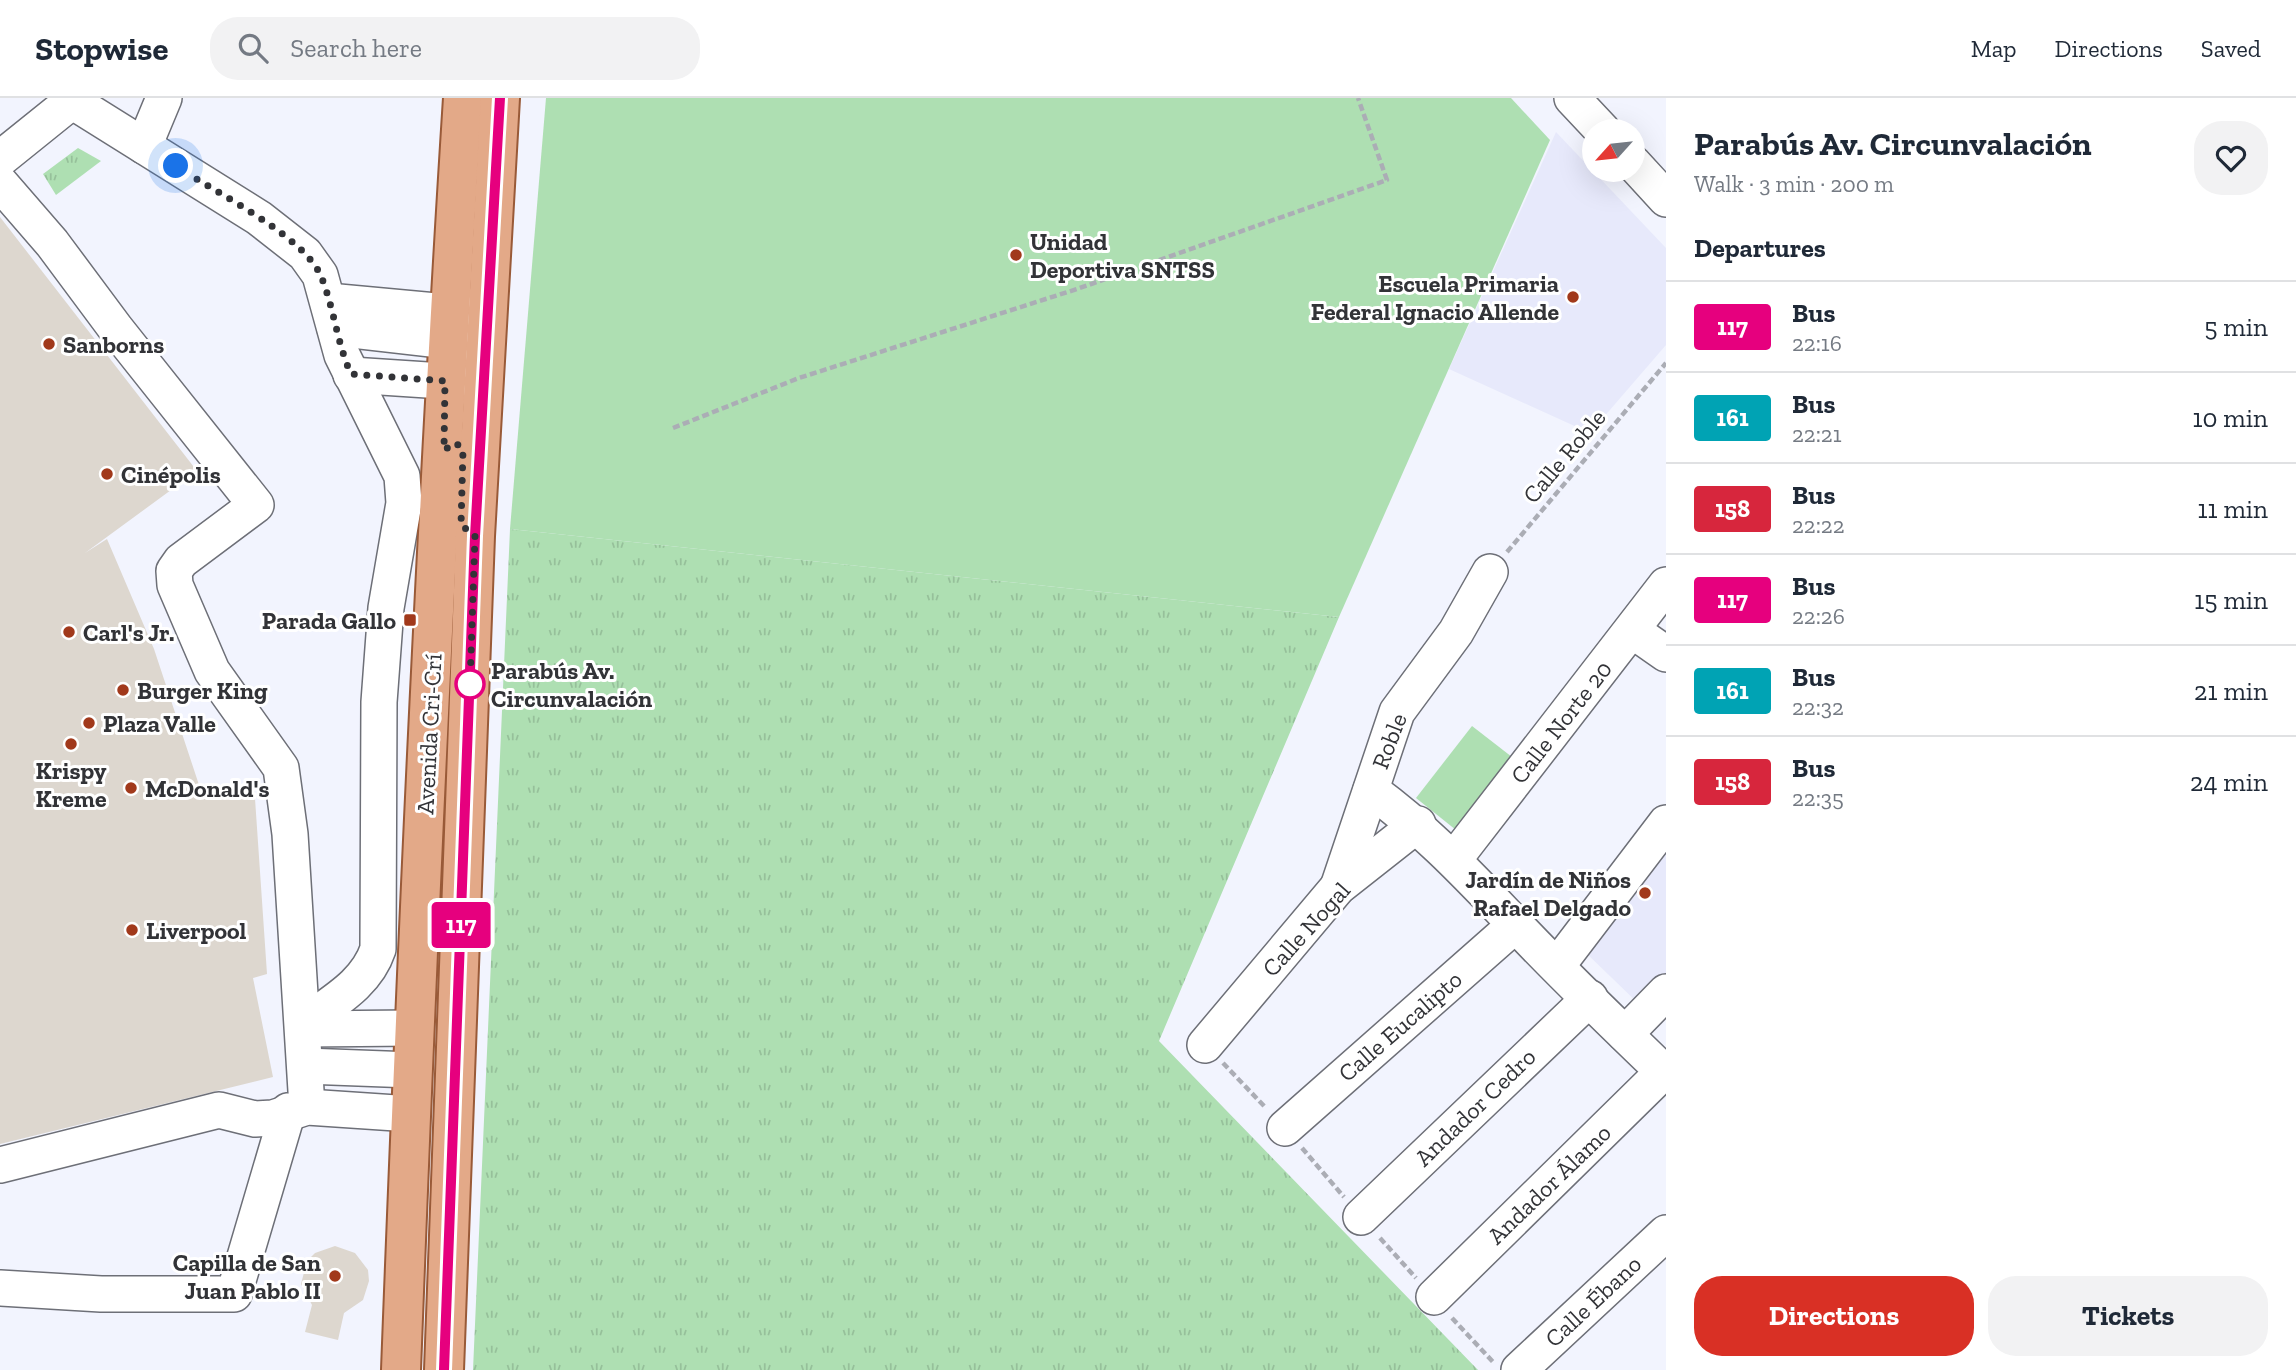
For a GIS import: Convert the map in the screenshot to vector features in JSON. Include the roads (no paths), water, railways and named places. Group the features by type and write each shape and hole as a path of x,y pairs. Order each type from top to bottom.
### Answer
{"main road":[{"name":"Avenida Cri-Crí","path":"401,1370 412,1071 447,349 463,98"},
{"name":"Avenida Cri-Crí","path":"444,1370 475,536 500,98"},
{"path":"444,450 456,443 463,450 461,525 475,536"}],"street":[{"path":"144,146 164,98"},
{"path":"1572,98 1592,119"},
{"path":"0,159 69,99 260,218 305,254 320,275 339,340 402,476 404,503 386,608 379,702 379,949 372,966 302,1067 273,1118 255,1119 219,1110 0,1165"},
{"path":"1645,176 1666,199"},
{"path":"0,183 52,243 116,329 256,505 181,561 174,571 175,585 212,671 281,768 290,834 302,1067 234,1294 101,1294 0,1287"},
{"path":"339,340 447,349 486,330"},
{"path":"339,340 447,349 483,383"},
{"name":"Roble","path":"1338,887 1397,712 1456,632 1490,572"},
{"name":"Calle Norte 20","path":"1455,858 1666,585"},
{"path":"1633,631 1666,654"},
{"path":"1371,790 1418,824 1455,858 1515,925 1665,1073"},
{"path":"1557,966 1666,823"},
{"name":"Calle Nogal","path":"1205,1045 1338,887 1418,824"},
{"name":"Calle Eucalipto","path":"1285,1128 1515,925"},
{"path":"1625,1034 1666,992"},
{"name":"Andador Cedro","path":"1361,1217 1590,998"},
{"path":"302,1067 412,1071"},
{"path":"302,1067 412,1071"},
{"name":"Andador Álamo","path":"1434,1297 1665,1073"},
{"name":"Calle Ébano","path":"1519,1370 1666,1233"}],"place":[{"name":"Unidad Deportiva SNTSS","path":"1016,255"},
{"name":"Escuela Primaria Federal Ignacio Allende","path":"1573,297"},
{"name":"Sanborns","path":"49,344"},
{"name":"Cinépolis","path":"107,474"},
{"name":"Parada Gallo","path":"410,620"},
{"name":"Carl's Jr.","path":"69,632"},
{"name":"Parabús Av. Circunvalación","path":"470,684"},
{"name":"Burger King","path":"123,690"},
{"name":"Plaza Valle","path":"89,723"},
{"name":"Krispy Kreme","path":"71,744"},
{"name":"McDonald's","path":"131,788"},
{"name":"Jardín de Niños Rafael Delgado","path":"1645,893"},
{"name":"Liverpool","path":"132,930"},
{"name":"Capilla de San Juan Pablo II","path":"335,1276"}]}
